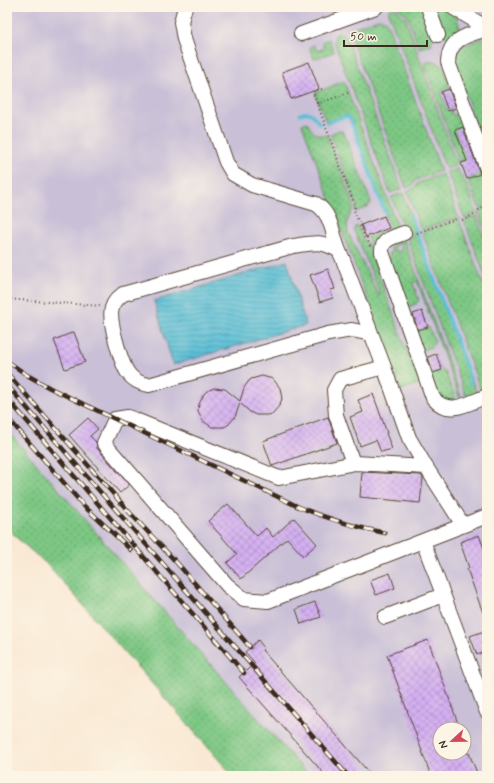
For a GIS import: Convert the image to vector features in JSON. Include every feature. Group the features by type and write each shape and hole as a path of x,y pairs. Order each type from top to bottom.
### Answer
{"lane":[{"path":"185,7 182,22 184,39 226,162 233,174 252,185 316,204 323,208 329,220 338,250 384,367 409,438 463,525"},
{"path":"428,7 438,35"},
{"path":"452,7 487,29"},
{"path":"301,34 372,8"},
{"path":"487,29 465,36 457,41 450,50 448,62 487,169"},
{"path":"407,234 385,241 382,244 382,252 433,398 443,407 449,408 487,396"},
{"path":"338,250 328,244 316,242 293,246 123,294 116,299 112,307 111,324 125,366 129,374 135,380 142,384 149,384 328,334 352,330 371,334"},
{"path":"353,463 336,415 334,390 340,379 384,367"},
{"path":"426,467 353,463 279,478 128,417 115,419 104,443 227,585 244,599 268,601 487,516"},
{"path":"423,541 487,712"},
{"path":"385,617 443,595"}],"path":[{"path":"322,89 313,92 355,206 354,210 364,239 367,238 370,246"},
{"path":"317,104 351,92"},
{"path":"478,210 487,206"},
{"path":"407,234 479,213"},
{"path":"7,299 112,307"}],"shaded area":[{"path":"7,7 487,7 487,776 309,776 7,430"}],"green space":[{"path":"394,7 405,17 457,165 446,169 389,14 389,10"},
{"path":"397,7 423,7 436,38 431,40 432,44 419,48 407,15"},
{"path":"430,7 441,7 453,12 454,16 457,17 461,33 447,38 445,35 441,37"},
{"path":"381,18 386,21 388,25 441,171 416,180 412,186 406,188 350,35 350,30 352,28"},
{"path":"340,33 346,36 402,189 390,193 334,41 335,35"},
{"path":"487,37 487,161 454,58 464,46"},
{"path":"329,39 334,52 314,59 309,47 314,45 317,51 324,48 322,42"},
{"path":"437,62 444,67 450,89 441,92 448,111 451,110 453,115 462,115 471,146 464,127 455,131 462,149 465,148 479,156 487,177 487,205 479,208 468,179 482,173 476,158 459,162 424,63"},
{"path":"344,81 396,222 395,228 390,232 384,216 386,215 350,117 346,115 326,122 315,93"},
{"path":"307,122 310,129 315,133 327,135 354,206 347,222 348,233 379,296 380,293 354,230 355,227 358,226 364,241 367,243 409,357 415,355 421,383 401,390 302,124"},
{"path":"340,130 344,133 371,202 369,206 356,212 355,210 357,206 330,134"},
{"path":"457,169 466,183 477,213 464,218 447,172"},
{"path":"443,174 458,217 421,230 407,191 413,189 418,183"},
{"path":"403,193 417,232 407,236 391,197"},
{"path":"487,207 487,236 481,219 480,210"},
{"path":"478,215 478,220 487,246 487,281 464,220"},
{"path":"459,219 487,295 487,389 481,391 422,232"},
{"path":"385,230 386,234 379,238 376,244 378,254 375,256 367,236"},
{"path":"418,234 476,391 467,396 407,238"},
{"path":"404,240 461,396 459,397 417,281 413,283 419,300 416,304 405,308 389,263 390,252 396,250 400,252 402,251 399,243 396,244 395,248 390,250 392,244"},
{"path":"429,327 435,342 431,347 420,351 413,332"},
{"path":"442,370 446,373 456,401 454,402 453,400 448,402 437,395 428,375"},
{"path":"7,430 309,776 233,776 49,566 19,540 7,527"}],"water":[{"path":"287,261 306,325 173,365 154,301"}],"building":[{"path":"309,62 319,89 291,99 282,72"},
{"path":"449,89 456,108 448,111 441,92"},
{"path":"463,127 480,174 467,179 461,163 467,161 455,130"},
{"path":"384,216 389,228 366,237 361,225"},
{"path":"328,269 335,289 330,290 333,298 320,302 310,275"},
{"path":"422,311 428,327 418,330 413,314"},
{"path":"74,332 85,362 65,369 54,340"},
{"path":"436,354 442,370 433,373 428,357"},
{"path":"262,376 273,379 280,388 282,399 279,406 272,414 256,415 240,403 235,417 228,425 224,427 212,427 203,421 198,411 199,404 207,391 214,388 225,389 240,401 244,388 248,382 251,379"},
{"path":"373,394 392,449 381,452 376,440 360,446 350,417 363,412 358,400"},
{"path":"328,417 337,443 272,466 263,441"},
{"path":"88,418 98,429 90,436 96,442 97,448 129,485 120,493 69,435"},
{"path":"362,472 421,475 423,478 420,503 360,497"},
{"path":"228,504 257,536 266,528 273,537 294,518 317,544 303,556 287,538 241,579 227,563 237,554 208,521"},
{"path":"479,535 487,557 487,621 467,569 469,568 460,542"},
{"path":"390,573 395,588 376,595 370,580"},
{"path":"315,602 321,617 301,624 296,609"},
{"path":"487,630 487,651 477,655 470,636"},
{"path":"258,640 264,648 262,650 372,776 326,776 239,677 255,663 245,652"},
{"path":"428,640 457,721 432,721 432,761 472,760 477,773 469,776 431,776 387,655"}],"waterway":[{"path":"300,114 306,112 320,123"},
{"path":"327,123 346,116 350,118 384,211 386,212"},
{"path":"411,216 470,377 470,384"}],"railway":[{"path":"7,361 27,375 50,388 299,507 342,522 385,533"},
{"path":"7,373 250,647"},
{"path":"7,385 348,776"},
{"path":"7,398 217,642"},
{"path":"7,417 84,506 131,550"},
{"path":"214,638 244,673"}]}
